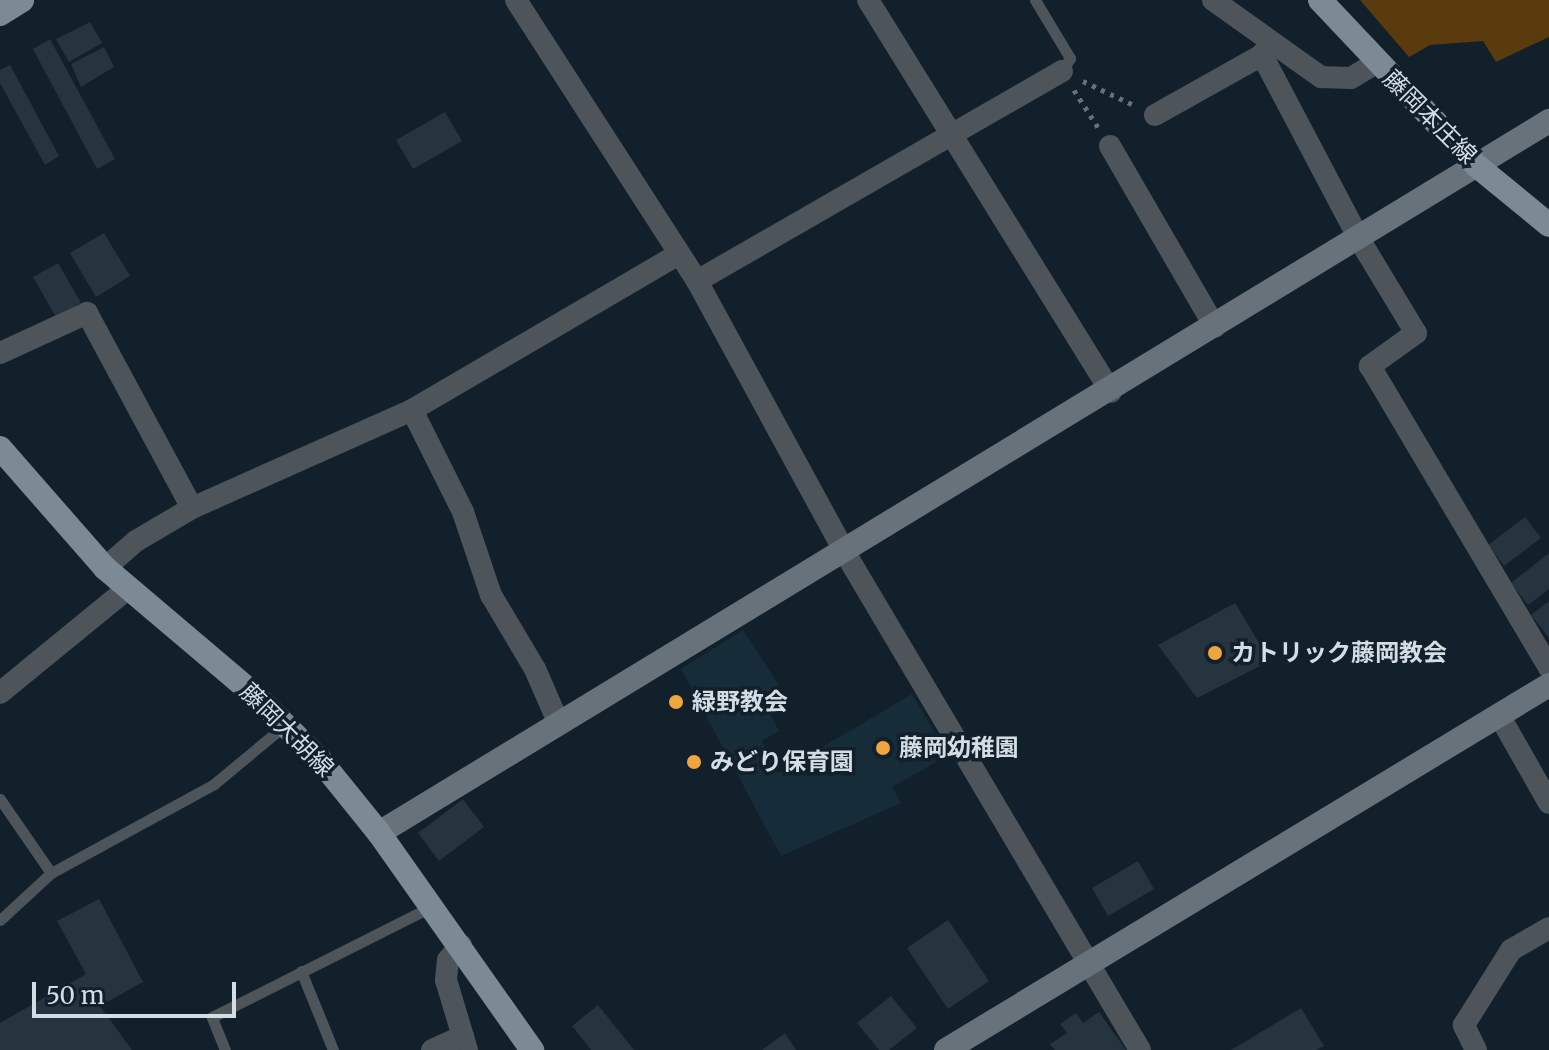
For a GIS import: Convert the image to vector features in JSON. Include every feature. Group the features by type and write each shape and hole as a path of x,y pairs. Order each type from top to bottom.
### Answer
{"main road":[{"path":"0,14 22,0"},
{"name":"藤岡本庄線","path":"1320,0 1376,63 1477,166 1549,225"},
{"name":"藤岡大胡線","path":"0,448 105,568 285,724 379,833 461,945 532,1050"}],"street":[{"path":"516,0 697,281 844,551 1085,964 1140,1050"},
{"path":"868,0 1111,392"},
{"path":"1213,0 1266,48 1321,77 1351,78 1376,63"},
{"path":"1155,115 1266,48"},
{"path":"1266,48 1359,239 1416,333 1370,366 1549,668"},
{"path":"697,281 1062,71"},
{"path":"379,833 558,722 1111,392 1549,121"},
{"path":"1110,146 1215,327"},
{"path":"105,568 136,541 192,508 412,410 679,254"},
{"path":"0,353 87,313 192,508"},
{"path":"412,410 463,512 491,595 535,669 558,722"},
{"path":"0,693 127,589"},
{"path":"946,1050 1549,685"},
{"path":"1499,715 1549,803"},
{"path":"1476,1050 1464,1025 1511,950 1549,928"},
{"path":"432,1050 465,1043 446,980 448,960 461,945"}],"lane":[{"path":"1035,0 1070,58 1062,71"},
{"path":"0,920 51,873 214,784 285,724"},
{"path":"0,799 51,873"},
{"path":"225,1050 212,1017 433,906"},
{"path":"301,971 333,1050"}],"path":[{"path":"1062,71 1155,115"},
{"path":"1062,71 1110,146"}],"shaded area":[{"path":"1360,0 1549,0 1549,37 1496,62 1483,41 1430,45 1409,57"},
{"name":"藤岡幼稚園","path":"743,630 782,690 763,701 779,731 762,741 779,773 912,694 948,755 892,787 901,803 781,856 681,669"}],"building":[{"path":"90,22 102,43 69,62 56,39"},
{"path":"50,39 115,159 97,169 33,49"},
{"path":"104,47 114,67 81,87 71,64"},
{"path":"10,65 59,156 45,165 0,83 0,70"},
{"path":"445,112 462,141 413,169 396,140"},
{"path":"104,233 130,276 96,297 70,253"},
{"path":"58,263 81,303 56,317 33,277"},
{"path":"1525,517 1541,538 1504,566 1488,545"},
{"path":"1549,553 1549,589 1528,605 1511,583"},
{"path":"1549,601 1549,638 1531,615"},
{"name":"カトリック藤岡教会","path":"1235,603 1270,661 1197,698 1158,645"},
{"path":"463,799 484,827 439,861 418,833"},
{"path":"1138,861 1154,889 1108,916 1092,888"},
{"path":"99,899 143,982 100,1006 132,1050 0,1050 0,1023 86,974 57,921"},
{"path":"948,920 989,981 948,1009 907,948"},
{"path":"891,996 917,1028 889,1050 879,1050 857,1023"},
{"path":"598,1005 634,1050 591,1050 572,1026"},
{"path":"1301,1008 1324,1046 1316,1050 1231,1050"},
{"path":"1099,1012 1126,1050 1055,1050 1050,1044 1067,1033 1060,1024 1076,1013 1083,1023"},
{"path":"785,1033 796,1050 762,1050"}],"place":[{"name":"カトリック藤岡教会","path":"1215,653"},
{"name":"緑野教会","path":"676,702"},
{"name":"藤岡幼稚園","path":"883,748"},
{"name":"みどり保育園","path":"694,762"}]}
